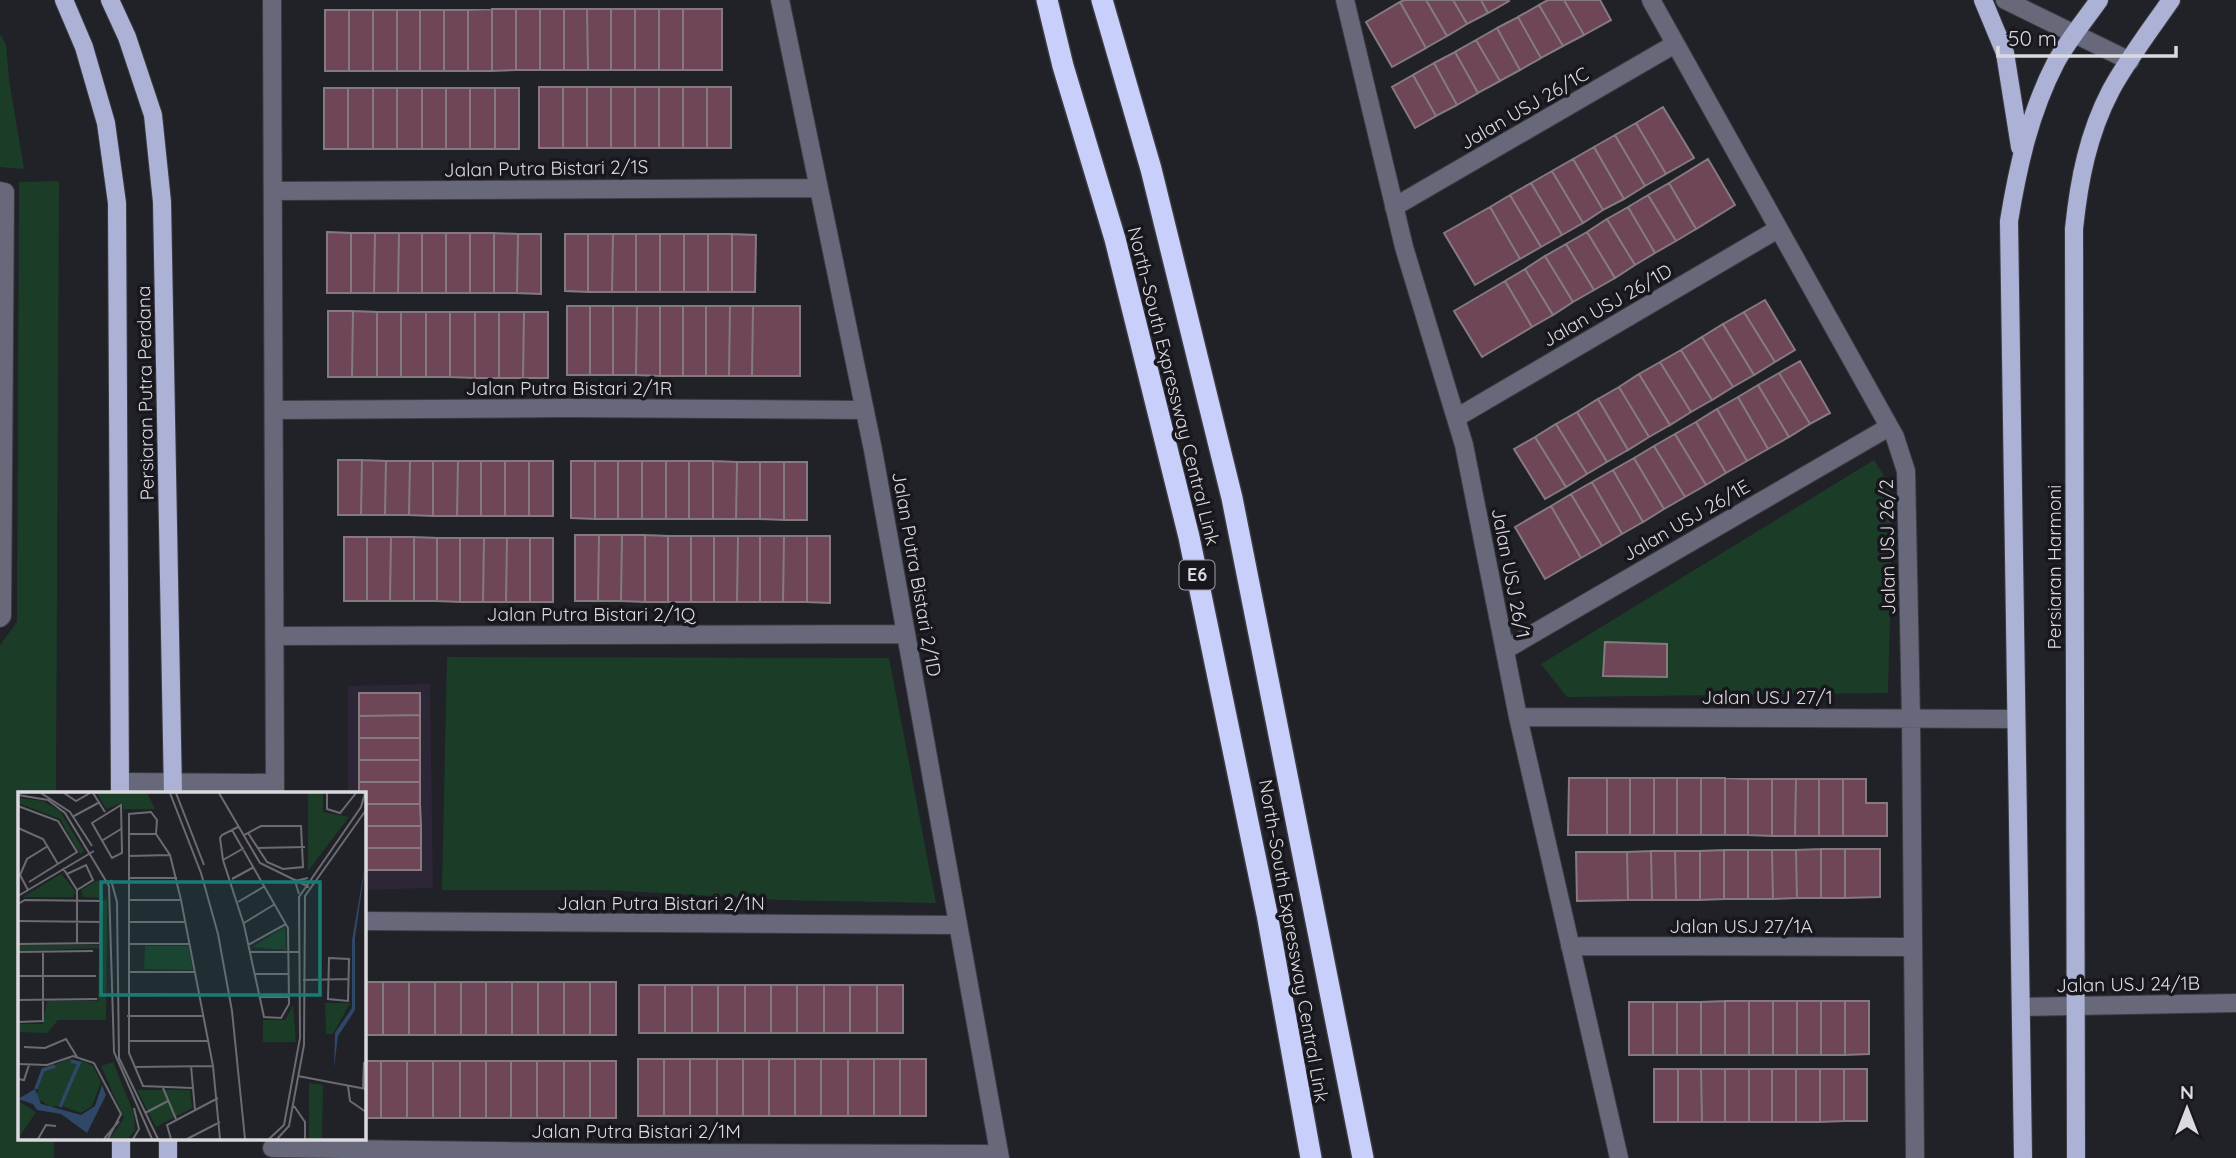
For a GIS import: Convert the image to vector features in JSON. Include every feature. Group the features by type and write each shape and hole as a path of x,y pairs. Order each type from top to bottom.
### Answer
{"highway":[{"name":"North–South Expressway Central Link","path":"1046,0 1115,239 1189,537 1260,874 1311,1158"},
{"name":"North–South Expressway Central Link","path":"1102,0 1151,169 1232,498 1363,1158"}],"main road":[{"name":"Persiaran Putra Perdana","path":"64,0 84,47 106,123 117,203 120,788"},
{"name":"Persiaran Putra Perdana","path":"110,0 127,37 153,115 162,202 173,788"},
{"path":"1983,0 2005,54 2021,154"},
{"name":"Persiaran Harmoni","path":"2023,1158 2009,221 2021,154 2044,86 2057,59 2099,0"},
{"name":"Persiaran Harmoni","path":"2076,1158 2074,229 2087,148 2112,89 2171,0"},
{"path":"121,1140 121,1158"},
{"path":"168,1140 168,1158"}],"street":[{"path":"120,788 275,789 272,0"},
{"name":"Jalan Putra Bistari 2/1D","path":"779,0 865,410 999,1156"},
{"name":"Jalan USJ 26/1","path":"1345,0 1404,247 1464,445 1518,717 1619,1158"},
{"name":"Jalan USJ 26/2","path":"1651,0 1889,427 1906,471 1915,1158"},
{"path":"2005,0 2130,61"},
{"name":"Jalan USJ 26/1C","path":"1394,207 1675,44"},
{"name":"Jalan Putra Bistari 2/1S","path":"274,191 819,188"},
{"path":"0,191 5,192 0,618"},
{"name":"Jalan USJ 26/1D","path":"1456,418 1778,229"},
{"name":"Jalan Putra Bistari 2/1R","path":"274,410 865,410"},
{"name":"Jalan USJ 26/1E","path":"1505,650 1889,427"},
{"name":"Jalan Putra Bistari 2/1Q","path":"276,636 906,634"},
{"name":"Jalan USJ 27/1","path":"1518,717 2016,719"},
{"name":"Jalan Putra Bistari 2/1N","path":"366,921 958,925"},
{"name":"Jalan USJ 27/1A","path":"1570,946 1913,947"},
{"name":"Jalan USJ 24/1B","path":"2021,1007 2236,1003"},
{"name":"Jalan Putra Bistari 2/1M","path":"272,1148 999,1156"}],"shaded area":[{"path":"430,684 433,888 366,890 366,792 348,792 348,686"}],"green space":[{"path":"0,34 6,44 9,80 24,169 0,167"},
{"path":"59,181 56,792 18,792 18,1140 54,1140 54,1158 0,1158 0,645 17,622 19,182"},
{"path":"1874,460 1893,490 1888,693 1567,697 1541,664"},
{"path":"447,657 889,658 936,903 779,900 608,890 442,890"}],"building":[{"path":"1426,0 1447,36 1426,48 1400,2"},
{"path":"1426,0 1453,0 1467,24 1447,36"},
{"path":"1453,0 1481,0 1488,13 1467,24"},
{"path":"1481,0 1508,0 1509,1 1488,13"},
{"path":"1548,0 1564,0 1584,35 1563,46 1539,5"},
{"path":"1564,0 1600,0 1611,20 1584,35"},
{"path":"1400,2 1426,48 1392,67 1366,22"},
{"path":"1539,5 1563,46 1541,58 1518,17"},
{"path":"492,9 516,9 516,70 492,71"},
{"path":"492,9 492,71 468,71 468,10"},
{"path":"516,9 540,9 540,70 516,70"},
{"path":"540,9 564,9 564,70 540,70"},
{"path":"564,9 587,9 588,70 564,70"},
{"path":"587,9 611,9 611,70 588,70"},
{"path":"611,9 635,9 635,70 611,70"},
{"path":"635,9 659,9 659,70 635,70"},
{"path":"659,9 683,9 683,70 659,70"},
{"path":"683,9 722,9 722,70 683,70"},
{"path":"325,10 349,10 349,71 325,71"},
{"path":"349,10 373,10 373,71 349,71"},
{"path":"373,10 397,10 397,71 373,71"},
{"path":"397,10 420,10 420,71 397,71"},
{"path":"420,10 444,10 444,71 420,71"},
{"path":"444,10 468,10 468,71 444,71"},
{"path":"1518,17 1541,58 1520,70 1497,28"},
{"path":"1497,28 1520,70 1500,81 1476,40"},
{"path":"1476,40 1500,81 1478,93 1455,52"},
{"path":"1455,52 1478,93 1457,105 1434,63"},
{"path":"1434,63 1457,105 1436,116 1413,75"},
{"path":"1413,75 1436,116 1415,128 1392,87"},
{"path":"539,87 563,87 563,148 539,148"},
{"path":"563,87 587,87 587,148 563,148"},
{"path":"587,87 611,87 611,148 587,148"},
{"path":"611,87 635,87 635,148 611,148"},
{"path":"635,87 659,87 659,148 635,148"},
{"path":"659,87 683,87 683,148 659,148"},
{"path":"683,87 707,87 707,148 683,148"},
{"path":"707,87 731,87 731,148 707,148"},
{"path":"324,88 348,88 348,149 324,149"},
{"path":"348,88 373,88 373,149 348,149"},
{"path":"373,88 397,88 397,149 373,149"},
{"path":"397,88 422,88 422,149 397,149"},
{"path":"422,88 446,88 446,149 422,149"},
{"path":"446,88 470,88 470,149 446,149"},
{"path":"470,88 495,88 495,149 470,149"},
{"path":"495,88 519,88 519,149 495,149"},
{"path":"1663,107 1694,158 1666,174 1636,123"},
{"path":"1636,123 1666,174 1645,186 1615,135"},
{"path":"1615,135 1645,186 1624,199 1594,147"},
{"path":"1594,147 1624,199 1603,210 1573,159"},
{"path":"1573,159 1603,210 1583,223 1552,171"},
{"path":"1708,159 1735,205 1696,229 1669,183"},
{"path":"1552,171 1583,223 1562,235 1531,183"},
{"path":"1531,183 1562,235 1541,247 1510,195"},
{"path":"1669,183 1696,229 1676,241 1648,195"},
{"path":"1510,195 1541,247 1520,259 1490,207"},
{"path":"1648,195 1676,241 1655,253 1628,207"},
{"path":"1490,207 1520,259 1475,285 1444,233"},
{"path":"1628,207 1655,253 1635,265 1607,219"},
{"path":"1607,219 1635,265 1615,278 1587,232"},
{"path":"327,232 351,233 351,293 327,293"},
{"path":"1587,232 1615,278 1594,290 1566,244"},
{"path":"351,233 375,233 374,293 351,293"},
{"path":"375,233 399,233 398,293 374,293"},
{"path":"399,233 422,233 422,293 398,293"},
{"path":"422,233 446,233 446,293 422,293"},
{"path":"446,233 470,233 470,293 446,293"},
{"path":"470,233 494,233 494,293 470,293"},
{"path":"494,233 518,234 517,293 494,293"},
{"path":"518,234 541,234 541,294 517,293"},
{"path":"565,234 588,234 588,292 565,291"},
{"path":"588,234 613,234 612,292 588,292"},
{"path":"613,234 636,234 636,292 612,292"},
{"path":"636,234 660,234 660,292 636,292"},
{"path":"660,234 684,234 684,292 660,292"},
{"path":"684,234 708,234 708,292 684,292"},
{"path":"708,234 732,234 732,292 708,292"},
{"path":"732,234 756,235 755,292 732,292"},
{"path":"1566,244 1594,290 1573,302 1545,256"},
{"path":"1545,256 1573,302 1553,315 1525,269"},
{"path":"1525,269 1553,315 1532,327 1505,281"},
{"path":"1505,281 1532,327 1482,357 1454,311"},
{"path":"1765,300 1795,350 1775,362 1744,312"},
{"path":"567,306 590,306 590,375 567,375"},
{"path":"590,306 613,306 613,375 590,375"},
{"path":"613,306 637,306 636,375 613,375"},
{"path":"637,306 660,306 660,376 636,375"},
{"path":"660,306 683,306 683,376 660,376"},
{"path":"683,306 706,306 706,376 683,376"},
{"path":"706,306 730,306 729,376 706,376"},
{"path":"730,306 753,306 752,376 729,376"},
{"path":"753,306 800,306 800,376 752,376"},
{"path":"328,311 353,311 352,377 328,377"},
{"path":"353,311 377,312 377,377 352,377"},
{"path":"377,312 401,312 401,377 377,377"},
{"path":"401,312 426,312 426,377 401,377"},
{"path":"426,312 450,312 450,377 426,377"},
{"path":"450,312 475,312 475,378 450,377"},
{"path":"475,312 499,312 499,378 475,378"},
{"path":"499,312 524,312 523,378 499,378"},
{"path":"524,312 548,312 548,378 523,378"},
{"path":"1744,312 1775,362 1754,375 1723,324"},
{"path":"1723,324 1754,375 1733,387 1702,337"},
{"path":"1702,337 1733,387 1712,400 1681,350"},
{"path":"1681,350 1712,400 1691,412 1660,362"},
{"path":"1800,361 1830,413 1810,424 1779,373"},
{"path":"1660,362 1691,412 1670,425 1639,374"},
{"path":"1779,373 1810,424 1789,437 1758,385"},
{"path":"1639,374 1670,425 1649,437 1619,387"},
{"path":"1758,385 1789,437 1768,449 1738,397"},
{"path":"1619,387 1649,437 1628,450 1598,399"},
{"path":"1738,397 1768,449 1747,461 1717,409"},
{"path":"1598,399 1628,450 1607,462 1577,412"},
{"path":"1717,409 1747,461 1726,473 1696,422"},
{"path":"1577,412 1607,462 1587,474 1556,424"},
{"path":"1696,422 1726,473 1706,485 1675,434"},
{"path":"1556,424 1587,474 1566,487 1535,437"},
{"path":"1675,434 1706,485 1685,497 1654,446"},
{"path":"1535,437 1566,487 1545,499 1514,449"},
{"path":"1654,446 1685,497 1664,509 1634,458"},
{"path":"1634,458 1664,509 1643,522 1613,470"},
{"path":"338,460 362,460 361,515 338,515"},
{"path":"362,460 386,461 385,515 361,515"},
{"path":"386,461 410,461 409,515 385,515"},
{"path":"410,461 433,461 433,516 409,515"},
{"path":"433,461 458,461 457,516 433,516"},
{"path":"458,461 481,461 481,516 457,516"},
{"path":"481,461 505,461 505,516 481,516"},
{"path":"505,461 529,461 529,516 505,516"},
{"path":"529,461 553,461 553,516 529,516"},
{"path":"571,461 595,461 595,519 571,518"},
{"path":"595,461 618,461 618,519 595,519"},
{"path":"618,461 642,461 642,519 618,519"},
{"path":"642,461 666,461 666,519 642,519"},
{"path":"666,461 689,461 689,519 666,519"},
{"path":"689,461 713,461 713,519 689,519"},
{"path":"713,461 737,462 736,519 713,519"},
{"path":"737,462 760,462 760,519 736,519"},
{"path":"760,462 784,462 784,520 760,519"},
{"path":"784,462 807,462 807,520 784,520"},
{"path":"1613,470 1643,522 1622,534 1592,482"},
{"path":"1592,482 1622,534 1602,546 1571,494"},
{"path":"1571,494 1602,546 1581,558 1551,506"},
{"path":"1551,506 1581,558 1545,579 1515,527"},
{"path":"575,535 599,535 598,601 575,601"},
{"path":"599,535 622,535 621,601 598,601"},
{"path":"622,535 645,535 645,602 621,601"},
{"path":"645,535 668,536 668,602 645,602"},
{"path":"668,536 691,536 691,602 668,602"},
{"path":"691,536 714,536 714,602 691,602"},
{"path":"714,536 738,536 737,602 714,602"},
{"path":"738,536 760,536 760,602 737,602"},
{"path":"760,536 784,536 783,602 760,602"},
{"path":"784,536 807,536 807,602 783,602"},
{"path":"807,536 830,536 830,603 807,602"},
{"path":"344,537 367,537 367,601 344,601"},
{"path":"367,537 391,537 390,601 367,601"},
{"path":"391,537 414,537 414,601 390,601"},
{"path":"414,537 437,538 437,601 414,601"},
{"path":"437,538 460,538 460,602 437,601"},
{"path":"460,538 484,538 483,602 460,602"},
{"path":"484,538 507,538 506,602 483,602"},
{"path":"507,538 530,538 530,602 506,602"},
{"path":"530,538 553,538 553,602 530,602"},
{"path":"1605,642 1667,644 1667,677 1603,676"},
{"path":"359,693 420,693 420,715 359,716"},
{"path":"420,715 420,738 359,738 359,716"},
{"path":"359,738 420,738 420,760 359,760"},
{"path":"359,760 420,760 420,782 359,782"},
{"path":"1569,778 1607,778 1607,835 1568,835"},
{"path":"1607,778 1630,778 1630,835 1607,835"},
{"path":"1630,778 1654,778 1654,835 1630,835"},
{"path":"1654,778 1677,778 1677,835 1654,835"},
{"path":"1677,778 1701,778 1701,835 1677,835"},
{"path":"1701,778 1725,778 1725,835 1701,835"},
{"path":"1725,778 1748,779 1748,835 1725,835"},
{"path":"1748,779 1772,779 1772,836 1748,835"},
{"path":"1772,779 1796,779 1795,836 1772,836"},
{"path":"1796,779 1819,779 1819,836 1795,836"},
{"path":"1819,779 1843,779 1843,836 1819,836"},
{"path":"1843,779 1866,779 1866,803 1887,803 1887,836 1843,836"},
{"path":"359,782 420,782 420,804 366,804 366,792 359,792"},
{"path":"366,804 420,804 421,826 366,826"},
{"path":"366,826 421,826 421,848 366,848"},
{"path":"366,848 421,848 421,870 366,870"},
{"path":"1821,849 1821,898 1797,898 1796,850"},
{"path":"1821,849 1845,849 1845,898 1821,898"},
{"path":"1845,849 1880,849 1880,897 1845,898"},
{"path":"1724,850 1724,899 1700,900 1700,851"},
{"path":"1724,850 1748,850 1748,899 1724,899"},
{"path":"1748,850 1772,850 1773,899 1748,899"},
{"path":"1772,850 1796,850 1797,898 1773,899"},
{"path":"1651,851 1652,900 1628,900 1627,852"},
{"path":"1651,851 1675,851 1676,900 1652,900"},
{"path":"1675,851 1700,851 1700,900 1676,900"},
{"path":"1576,852 1627,852 1628,900 1577,901"},
{"path":"366,982 383,982 383,1035 366,1035"},
{"path":"383,982 409,982 409,1035 383,1035"},
{"path":"409,982 435,982 435,1035 409,1035"},
{"path":"435,982 461,982 461,1035 435,1035"},
{"path":"461,982 486,982 486,1035 461,1035"},
{"path":"486,982 512,982 512,1035 486,1035"},
{"path":"512,982 538,982 538,1035 512,1035"},
{"path":"538,982 564,982 564,1035 538,1035"},
{"path":"564,982 590,982 590,1035 564,1035"},
{"path":"590,982 616,982 616,1035 590,1035"},
{"path":"639,985 665,985 665,1033 639,1033"},
{"path":"665,985 692,985 692,1033 665,1033"},
{"path":"692,985 718,985 718,1033 692,1033"},
{"path":"718,985 745,985 745,1033 718,1033"},
{"path":"745,985 771,985 771,1033 745,1033"},
{"path":"771,985 797,985 797,1033 771,1033"},
{"path":"797,985 824,985 824,1033 797,1033"},
{"path":"824,985 850,985 850,1033 824,1033"},
{"path":"850,985 877,985 877,1033 850,1033"},
{"path":"877,985 903,985 903,1033 877,1033"},
{"path":"1725,1001 1725,1055 1701,1055 1701,1002"},
{"path":"1725,1001 1749,1001 1749,1055 1725,1055"},
{"path":"1749,1001 1773,1001 1773,1055 1749,1055"},
{"path":"1773,1001 1797,1001 1797,1055 1773,1055"},
{"path":"1797,1001 1821,1001 1821,1055 1797,1055"},
{"path":"1821,1001 1845,1001 1845,1055 1821,1055"},
{"path":"1845,1001 1869,1001 1869,1054 1845,1055"},
{"path":"1629,1002 1653,1002 1653,1055 1629,1055"},
{"path":"1653,1002 1677,1002 1677,1055 1653,1055"},
{"path":"1677,1002 1701,1002 1701,1055 1677,1055"},
{"path":"638,1059 664,1059 664,1116 638,1116"},
{"path":"664,1059 690,1059 690,1116 664,1116"},
{"path":"690,1059 717,1059 717,1116 690,1116"},
{"path":"717,1059 743,1059 743,1116 717,1116"},
{"path":"743,1059 769,1059 769,1116 743,1116"},
{"path":"769,1059 795,1059 795,1116 769,1116"},
{"path":"795,1059 821,1059 821,1116 795,1116"},
{"path":"821,1059 848,1059 848,1116 821,1116"},
{"path":"848,1059 874,1059 874,1116 848,1116"},
{"path":"874,1059 900,1059 900,1116 874,1116"},
{"path":"900,1059 926,1059 926,1116 900,1116"},
{"path":"366,1061 381,1061 381,1118 366,1118"},
{"path":"381,1061 407,1061 407,1118 381,1118"},
{"path":"407,1061 433,1061 433,1118 407,1118"},
{"path":"433,1061 460,1061 460,1118 433,1118"},
{"path":"460,1061 486,1061 486,1118 460,1118"},
{"path":"486,1061 511,1061 511,1118 486,1118"},
{"path":"511,1061 537,1061 537,1118 511,1118"},
{"path":"537,1061 564,1061 564,1118 537,1118"},
{"path":"564,1061 590,1061 590,1118 564,1118"},
{"path":"590,1061 616,1061 616,1118 590,1118"},
{"path":"1654,1069 1678,1069 1678,1122 1654,1122"},
{"path":"1678,1069 1701,1069 1702,1122 1678,1122"},
{"path":"1701,1069 1725,1069 1725,1122 1702,1122"},
{"path":"1725,1069 1749,1069 1749,1122 1725,1122"},
{"path":"1749,1069 1772,1069 1772,1122 1749,1122"},
{"path":"1772,1069 1796,1069 1796,1122 1772,1122"},
{"path":"1796,1069 1820,1069 1820,1122 1796,1122"},
{"path":"1820,1069 1844,1069 1844,1121 1820,1122"},
{"path":"1844,1069 1867,1069 1867,1121 1844,1121"}]}
